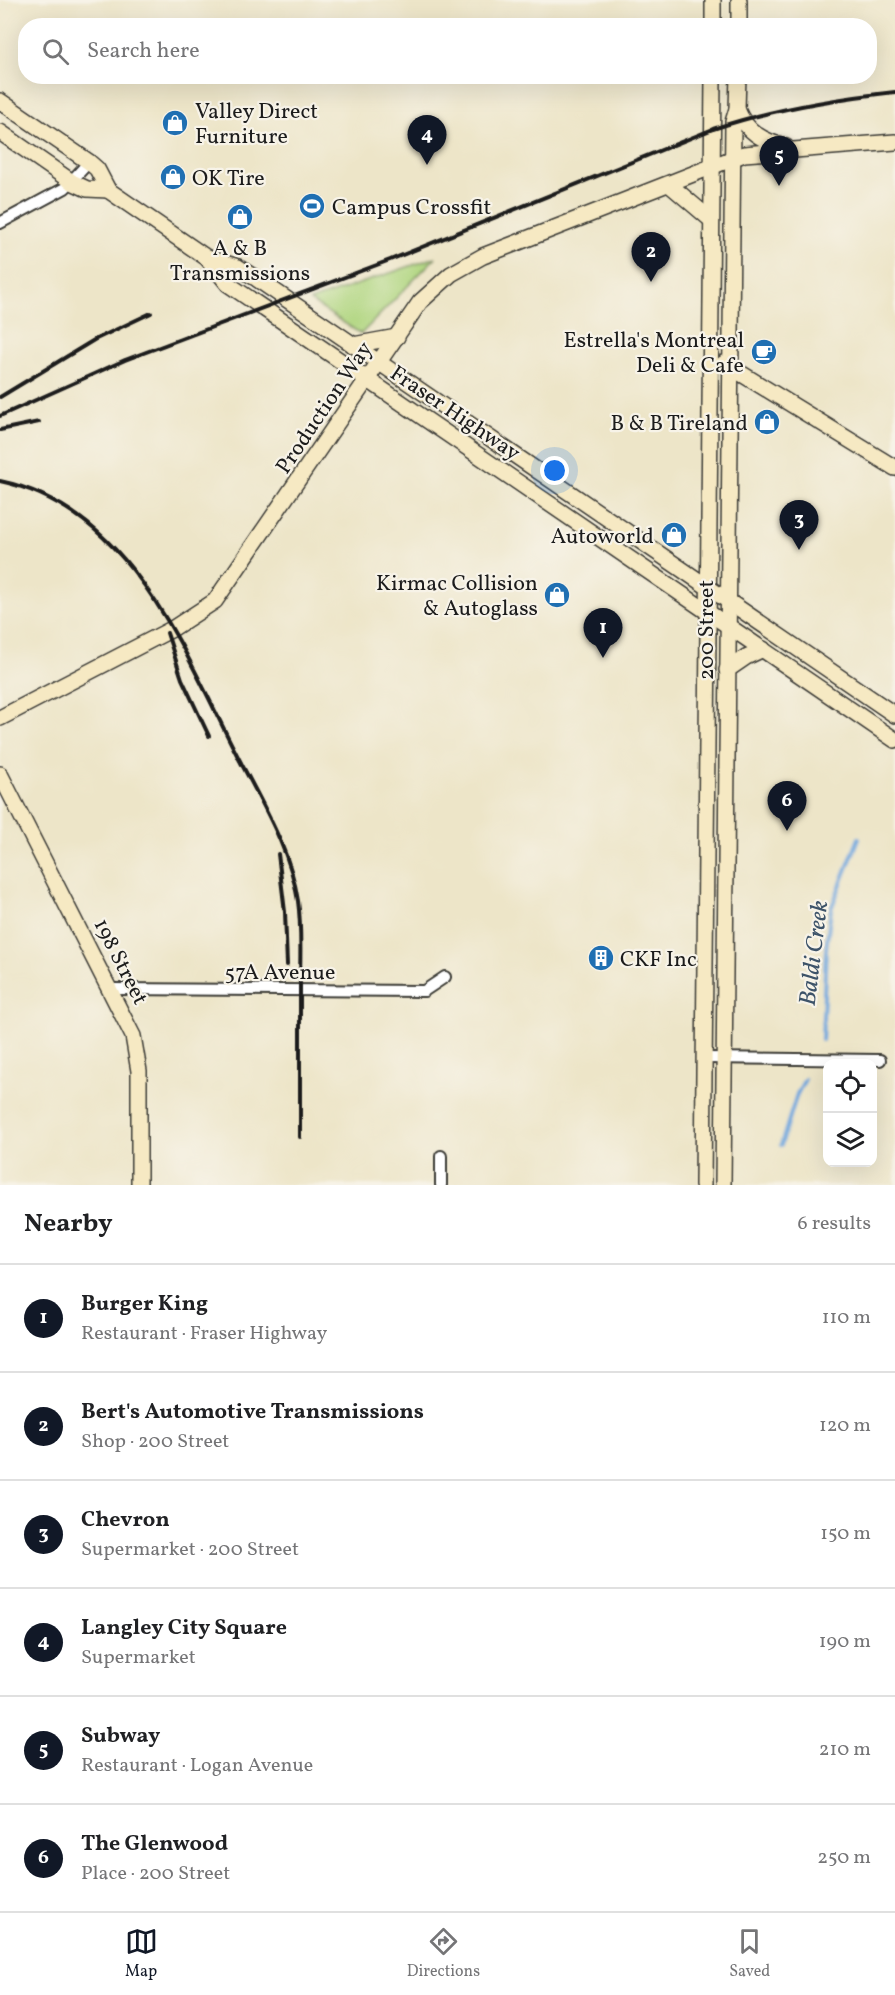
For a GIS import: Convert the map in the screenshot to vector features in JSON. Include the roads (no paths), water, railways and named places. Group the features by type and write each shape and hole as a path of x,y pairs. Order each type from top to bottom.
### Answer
{"main road":[{"path":"712,0 713,18"},
{"path":"739,0 739,18"},
{"name":"200 Street","path":"703,1185 713,84"},
{"name":"200 Street","path":"723,1185 733,122 737,109 738,84"},
{"name":"Fraser Highway","path":"0,101 89,162 97,169 108,190 207,258 228,284 895,740"},
{"path":"737,109 741,119 755,135 794,149"},
{"name":"Fraser Highway","path":"0,132 72,182 87,189 108,190"},
{"name":"Production Way","path":"0,718 172,629 215,601 369,380 420,302 436,285 465,265 670,185 712,165 749,153 895,142"},
{"path":"670,185 711,219"},
{"name":"Fraser Highway","path":"207,258 238,267 895,715"},
{"path":"353,345 397,337"},
{"path":"710,355 895,468"},
{"path":"727,670 763,649"},
{"name":"198 Street","path":"0,774 128,1022 137,1053 139,1185"}],"street":[{"path":"0,223 72,182 89,162"},
{"name":"57A Avenue","path":"111,989 424,991 445,977"},
{"path":"704,1058 880,1060"},
{"path":"441,1156 441,1185"}],"waterway":[{"name":"Baldi Creek","path":"822,1040 826,949 831,909 859,838"},
{"name":"Baldi Creek","path":"781,1145 797,1094 805,1079"}],"railway":[{"path":"0,416 125,360 390,260 713,129 802,106 895,92"},
{"path":"0,397 94,340 151,313"},
{"path":"0,430 39,422"},
{"path":"0,481 45,496 83,520 117,551 146,587 194,669 281,842 294,881 299,912 300,1137"},
{"path":"167,633 182,679 209,736"},
{"path":"278,854 285,912 287,965"}],"place":[{"name":"Valley Direct Furniture","path":"175,123"},
{"name":"Langley City Square","path":"427,165"},
{"name":"OK Tire","path":"173,177"},
{"name":"Subway","path":"779,186"},
{"name":"Campus Crossfit","path":"312,206"},
{"name":"A & B Transmissions","path":"240,217"},
{"name":"Bert's Automotive Transmissions","path":"651,282"},
{"name":"Estrella's Montreal Deli & Cafe","path":"764,352"},
{"name":"B & B Tireland","path":"767,422"},
{"name":"Autoworld","path":"674,535"},
{"name":"Chevron","path":"799,550"},
{"name":"Kirmac Collision & Autoglass","path":"557,595"},
{"name":"Burger King","path":"603,658"},
{"name":"The Glenwood","path":"787,831"},
{"name":"CKF Inc","path":"601,958"}]}
